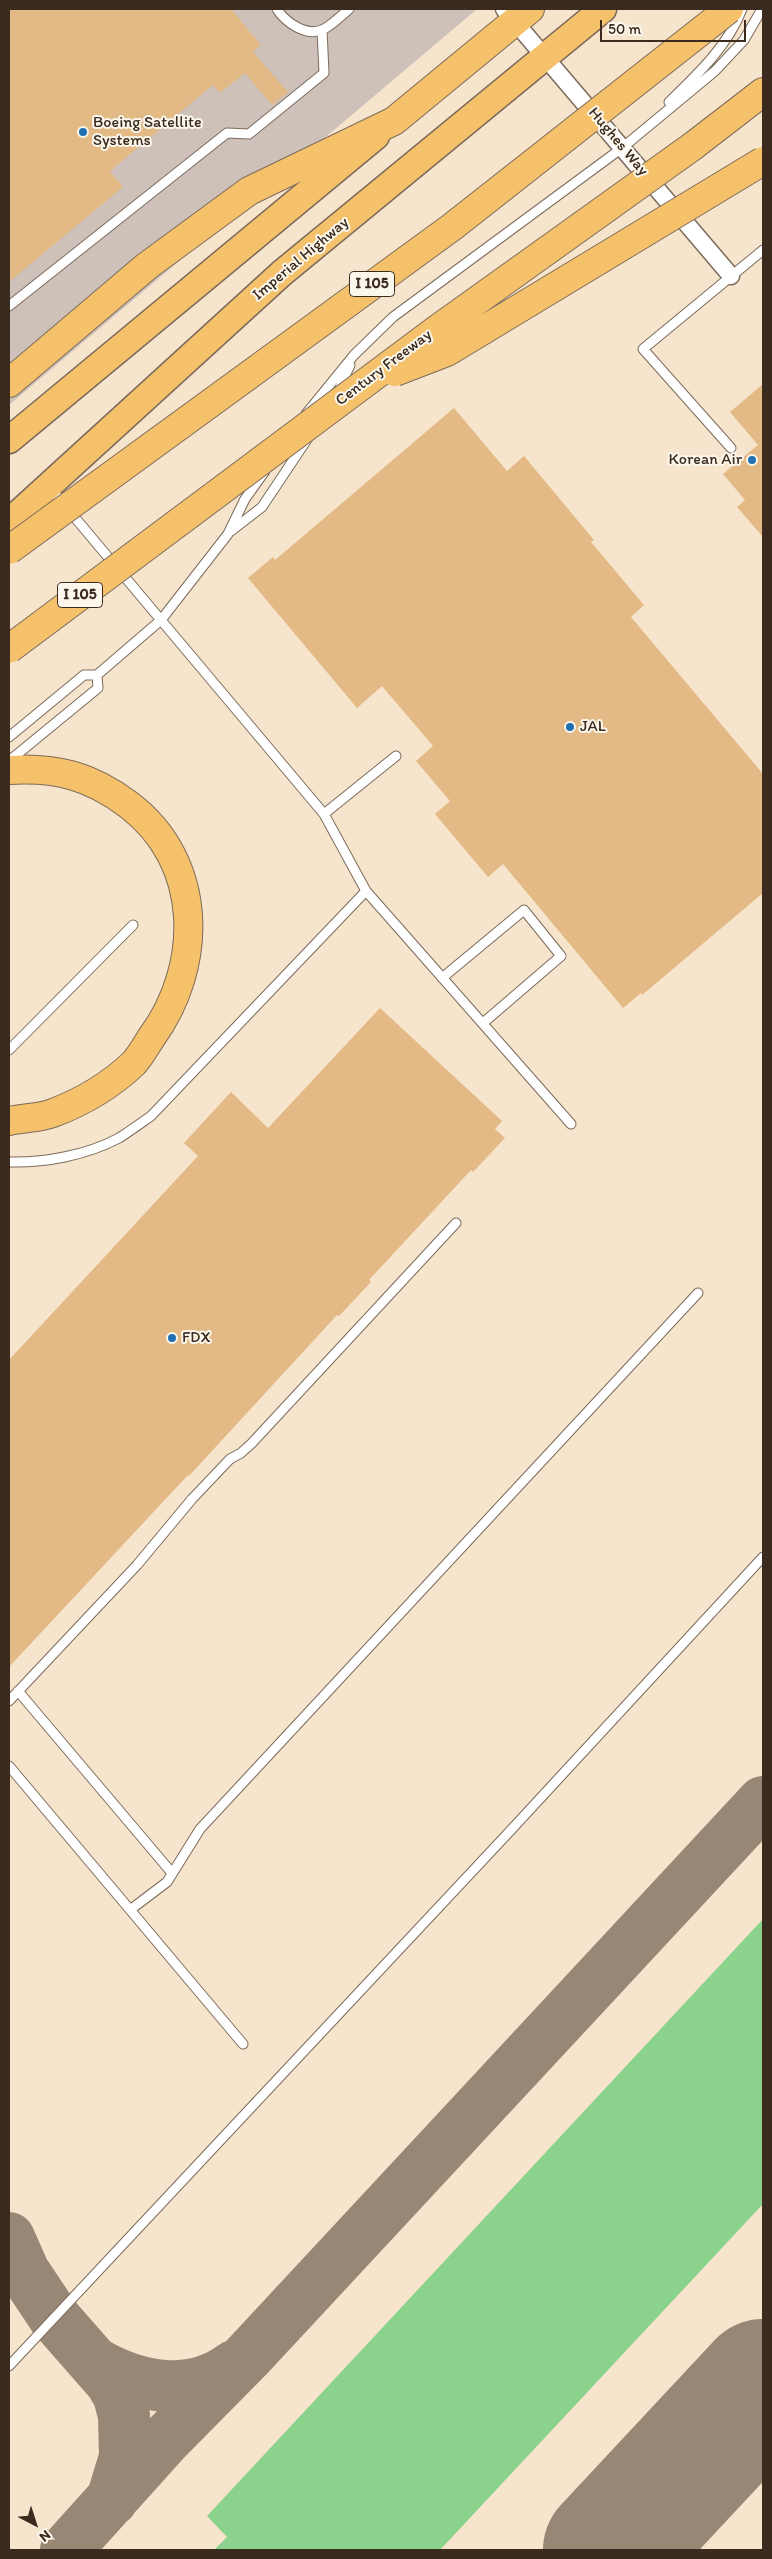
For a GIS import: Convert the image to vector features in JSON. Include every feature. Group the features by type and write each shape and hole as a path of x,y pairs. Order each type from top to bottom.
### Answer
{"highway":[{"name":"I 105","path":"9,550 452,227 729,9"},
{"path":"9,383 147,266 249,191 394,121 516,13"},
{"name":"Century Freeway","path":"9,649 362,385 763,92"},
{"path":"362,385 447,352 763,161"},
{"path":"9,770 30,769 71,774 108,788 142,814 166,843 184,882 189,929 183,976 166,1018 134,1062 95,1092 52,1113 9,1121"}],"main road":[{"name":"Imperial Highway","path":"9,522 282,273 603,9"},
{"path":"9,440 394,121"}],"street":[{"name":"Hughes Way","path":"516,13 545,58 732,276"}],"lane":[{"path":"277,9 284,18 298,28 308,31 322,30 349,9"},
{"path":"622,148 694,78 734,30 742,9"},
{"path":"9,737 84,675 97,675 161,620 228,534 245,499 319,395 354,355 393,317 622,148 715,71 744,40 762,9"},
{"path":"9,306 227,132 249,134 324,73 322,30"},
{"path":"731,448 643,349 763,250"},
{"path":"228,534 262,507 336,396 354,355"},
{"path":"48,486 324,814 366,891 571,1124"},
{"path":"9,761 98,688 97,675"},
{"path":"324,814 396,756"},
{"path":"9,1162 24,1163 75,1155 118,1138 151,1116 366,891"},
{"path":"442,978 524,910 562,956 482,1023"},
{"path":"9,1050 133,925"},
{"path":"9,1701 137,1565 192,1499 230,1459 242,1453 252,1443 456,1223"},
{"path":"130,1910 167,1882 200,1829 698,1293"},
{"path":"9,2366 511,1830 763,1557"},
{"path":"18,1692 172,1873"},
{"path":"9,1766 243,2044"}],"shaded area":[{"path":"9,9 477,9 9,405"}],"green space":[{"path":"763,1919 763,2204 440,2550 214,2550 227,2537 207,2516"}],"building":[{"name":"Boeing Satellite Systems","path":"9,9 231,9 261,45 253,52 288,92 272,105 245,73 220,93 213,85 110,171 123,187 9,282"},
{"name":"Korean Air","path":"763,384 763,537 737,507 745,500 723,474 758,445 730,412"},
{"name":"JAL","path":"454,408 507,471 524,456 594,540 591,542 644,605 631,617 763,774 763,893 642,995 641,993 623,1008 503,864 488,877 435,814 450,801 416,761 433,746 382,686 357,708 248,578 273,557 275,560"},
{"name":"FDX","path":"380,1008 502,1121 495,1129 505,1138 473,1172 471,1170 369,1280 371,1282 339,1316 337,1315 9,1667 9,1360 198,1156 184,1143 231,1092 268,1128"}],"taxiway":[{"path":"66,2550 164,2441 247,2357 763,1802"},
{"path":"9,2238 24,2272 54,2317 111,2382 119,2396 124,2416 125,2457 112,2500"},
{"path":"95,2363 129,2379 165,2386 200,2383 234,2366"}],"runway":[{"path":"609,2550 763,2385"}],"place":[{"name":"Boeing Satellite Systems","path":"83,132"},
{"name":"Korean Air","path":"752,460"},
{"name":"JAL","path":"570,727"},
{"name":"FDX","path":"172,1338"}]}
